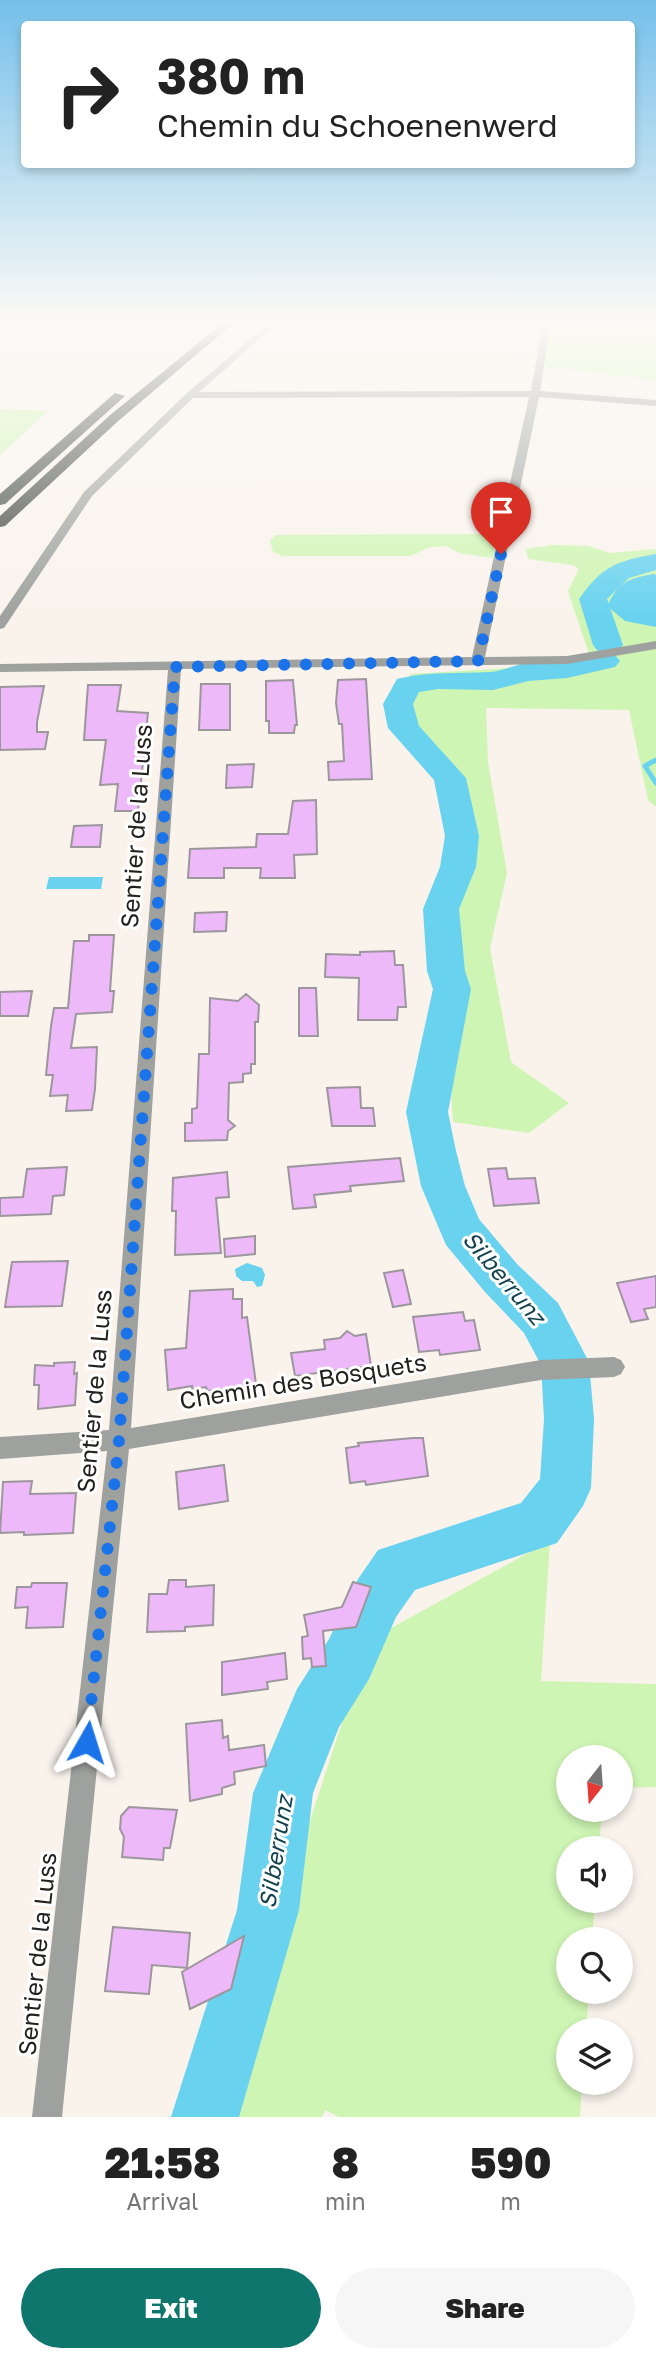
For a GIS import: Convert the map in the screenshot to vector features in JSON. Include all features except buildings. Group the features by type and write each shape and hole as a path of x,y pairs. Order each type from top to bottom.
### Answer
{"highway":[{"path":"0,501 91,421"},
{"path":"0,523 111,421"}],"street":[{"path":"0,625 88,494 163,421"},
{"path":"478,661 529,421"},
{"path":"0,668 568,660 656,645"},
{"name":"Sentier de la Luss","path":"47,2117 119,1440 175,667"},
{"name":"Chemin des Bosquets","path":"0,1448 119,1440 541,1370 605,1367"}],"green space":[{"path":"0,421 37,421 0,455"},
{"path":"497,534 493,558 459,553 447,546 431,547 410,556 283,556 273,552 270,540 276,535"},
{"path":"552,545 588,546 610,553 656,549 656,807 648,800 629,710 486,708 488,762 507,873 490,948 511,1062 569,1103 529,1133 453,1122 439,907 467,798 415,744 410,674 526,667 590,657 568,591 579,569 573,565 528,559 526,549"},
{"path":"550,1541 541,1681 656,1684 656,1787 634,1788 634,1745 556,1745 556,1822 601,1822 600,1836 556,1836 556,1913 594,1913 593,1927 556,1927 556,2004 588,2004 587,2018 556,2018 556,2095 581,2095 580,2117 339,2117 325,2110 322,2117 213,2117 369,1640"}],"water":[{"path":"656,575 656,627 625,621 607,606 625,583"},
{"path":"49,877 103,877 101,889 46,889"},
{"path":"247,1263 262,1268 265,1275 262,1286 257,1287 253,1281 242,1281 236,1276 235,1269"}],"waterway":[{"name":"Silberrunz","path":"608,645 593,599 612,576 634,566 656,562"},
{"name":"Silberrunz","path":"205,2117 268,1910 283,1793 317,1709 349,1659 377,1598 397,1569 538,1524 565,1488 569,1419 565,1362 541,1318 501,1278 462,1231 443,1186 435,1151 427,1112 452,989 446,971 441,909 458,867 462,836 450,778 404,728 398,704 408,685 438,680 493,681 527,672 567,669 605,661"},
{"path":"656,760 645,766 656,783"}],"route":[{"path":"87,1742 119,1440 175,667 478,661 501,554"}]}
